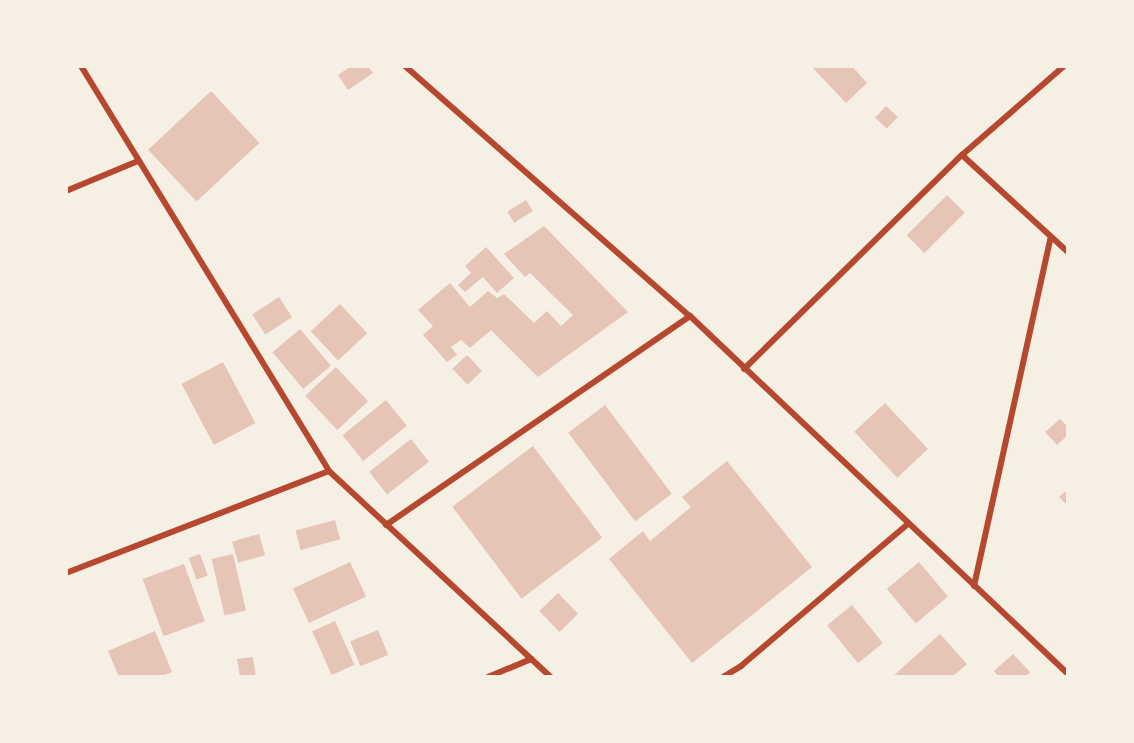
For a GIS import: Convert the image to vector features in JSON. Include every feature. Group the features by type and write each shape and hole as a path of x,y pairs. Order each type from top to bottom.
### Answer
{"street":[{"path":"81,66 329,471 551,677"},
{"path":"405,66 690,316 1068,674"},
{"path":"744,369 962,155 1064,66"},
{"path":"962,155 1068,252"},
{"path":"66,190 138,161"},
{"path":"974,586 1052,237"},
{"path":"386,525 690,316"},
{"path":"66,573 329,471"},
{"path":"723,677 741,666 908,524"},
{"path":"488,677 531,659"}],"building":[{"path":"351,66 368,66 373,73 348,90 338,75"},
{"path":"811,66 852,66 867,83 846,103"},
{"path":"211,91 259,143 197,202 148,150"},
{"path":"886,106 898,117 887,129 875,118"},
{"path":"947,195 965,213 924,253 907,235"},
{"path":"526,200 533,211 514,223 507,212"},
{"path":"544,226 628,312 538,377 491,330 470,348 461,340 451,347 457,355 447,362 423,335 433,326 418,310 450,283 470,307 488,291 497,298 504,294 534,323 547,311 561,326 573,315 530,273 525,277 504,254"},
{"path":"486,247 514,278 497,293 483,277 465,292 458,285 471,273 465,266"},
{"path":"279,297 292,317 265,335 252,314"},
{"path":"340,304 367,333 338,361 311,331"},
{"path":"300,329 331,366 303,389 272,352"},
{"path":"467,355 482,371 467,385 452,369"},
{"path":"223,362 255,423 214,445 182,384"},
{"path":"336,367 368,401 337,430 305,396"},
{"path":"386,400 407,426 363,461 342,435"},
{"path":"885,403 928,449 897,478 854,432"},
{"path":"605,405 672,494 635,521 568,433"},
{"path":"1060,419 1068,427 1068,435 1057,445 1045,432"},
{"path":"411,439 429,462 387,494 369,472"},
{"path":"533,446 602,538 522,599 452,507"},
{"path":"727,461 812,567 692,663 609,559 643,531 650,541 691,507 682,497"},
{"path":"1068,489 1068,506 1059,497"},
{"path":"335,520 340,539 301,550 295,531"},
{"path":"259,534 265,555 238,563 232,542"},
{"path":"200,554 208,576 197,580 189,558"},
{"path":"233,554 246,611 225,615 212,559"},
{"path":"350,562 366,596 309,623 293,589"},
{"path":"919,562 948,596 916,623 887,589"},
{"path":"184,564 205,621 164,636 143,579"},
{"path":"558,593 578,614 559,632 539,611"},
{"path":"852,605 883,643 858,663 827,625"},
{"path":"335,621 355,665 332,675 312,631"},
{"path":"378,630 388,655 360,666 350,641"},
{"path":"155,631 172,672 160,677 119,677 108,651"},
{"path":"940,634 967,664 952,677 892,677"},
{"path":"1013,654 1030,672 1025,677 999,677 994,671"},
{"path":"253,657 256,677 240,677 237,659"}]}
